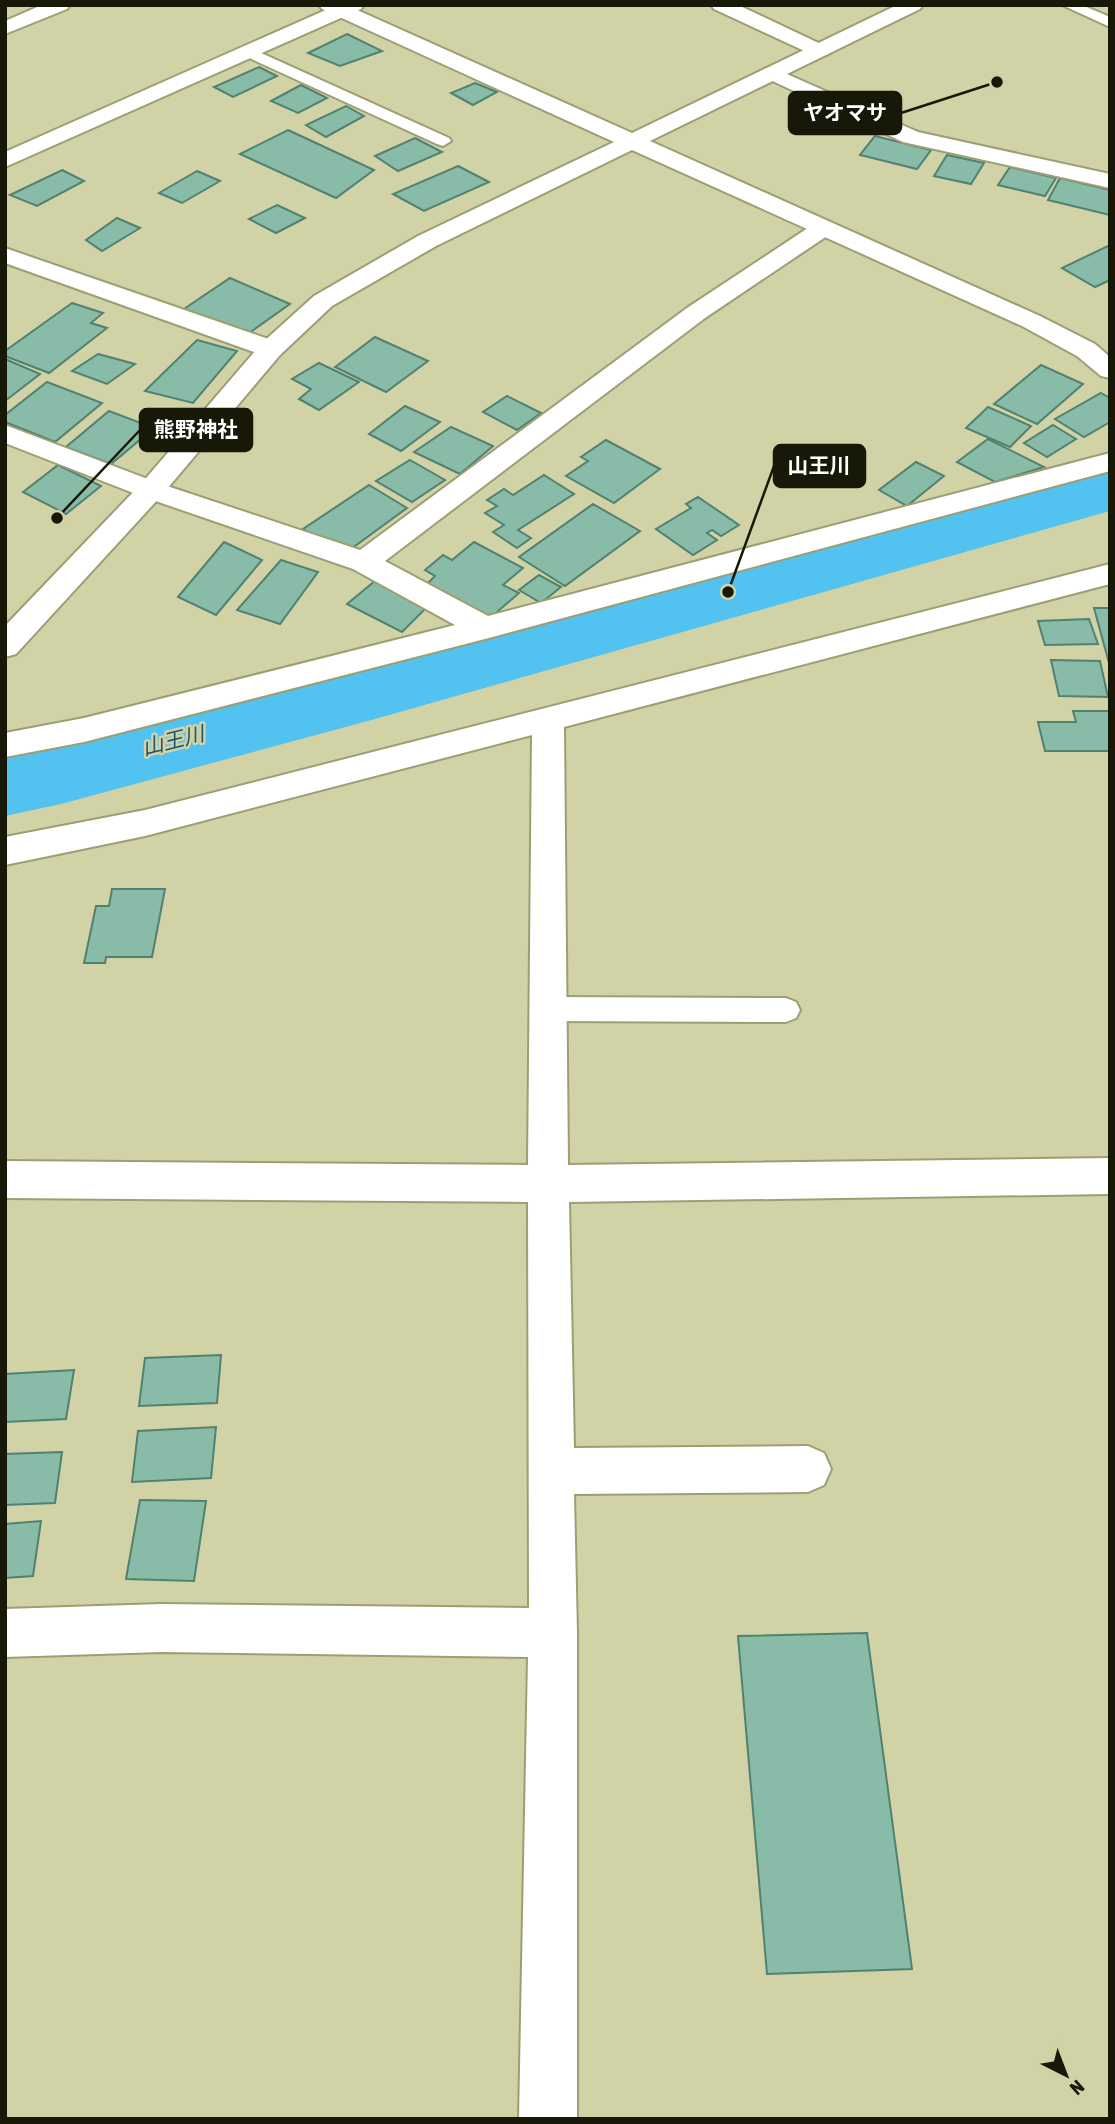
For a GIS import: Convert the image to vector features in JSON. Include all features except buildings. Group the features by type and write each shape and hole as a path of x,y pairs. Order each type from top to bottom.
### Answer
{"street":[{"path":"5,28 60,5"},
{"path":"721,5 820,51"},
{"path":"5,646 151,490 271,349 323,301 427,241 913,5"},
{"path":"5,160 250,54 341,7 632,143 1031,321 1086,350 1110,370"},
{"path":"771,73 911,137 1110,181"},
{"path":"364,562 696,313 822,229"},
{"path":"5,256 271,349"},
{"path":"5,433 151,490 364,562 485,628"},
{"path":"5,745 97,726 485,628 1110,462"},
{"path":"5,851 145,822 1110,574"},
{"path":"548,717 548,1184 553,1633 548,2119"},
{"path":"5,1179 548,1184 1110,1176"},
{"path":"551,1471 808,1469"},
{"path":"5,1633 161,1628 553,1633"}],"lane":[{"path":"1069,5 1110,23"},
{"path":"250,54 443,141"},
{"path":"549,1009 786,1010"}],"waterway":[{"name":"山王川","path":"5,784 61,773 375,690 1110,488"}],"place":[{"name":"ヤオマサ","path":"997,82"},
{"name":"熊野神社","path":"57,518"},
{"name":"山王川","path":"728,592"}]}
